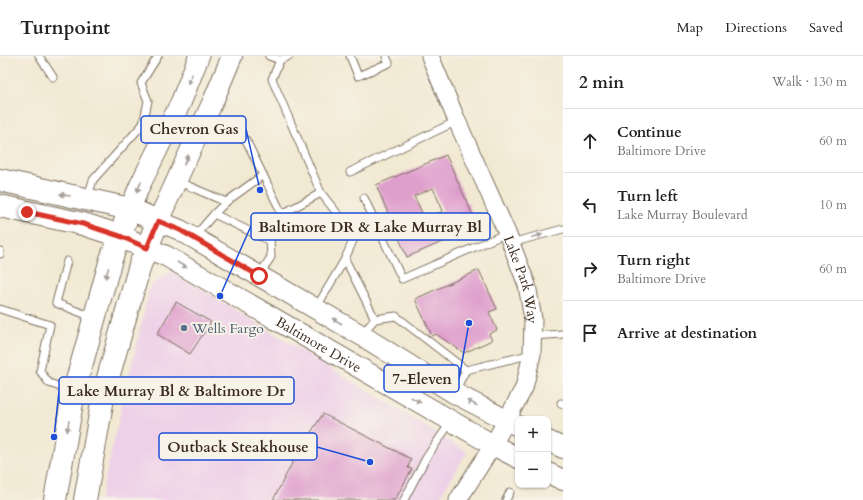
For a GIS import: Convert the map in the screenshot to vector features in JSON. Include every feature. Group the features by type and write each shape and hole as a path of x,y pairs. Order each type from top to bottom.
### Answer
{"main road":[{"path":"85,500 104,392 140,265 158,221 232,56"},
{"path":"55,500 74,391 111,259 140,185 180,102 196,58"},
{"name":"Baltimore Drive","path":"0,180 130,209 158,221 193,238 361,335 454,393 512,423"},
{"name":"Baltimore Drive","path":"0,206 83,224 120,236 166,256 515,456"},
{"path":"551,442 563,448"},
{"path":"551,474 563,480"}],"street":[{"name":"Lake Park Way","path":"430,56 509,238 527,285 532,313 532,354 524,388 512,423 493,445 462,497"}],"lane":[{"path":"39,56 53,77"},
{"path":"87,199 93,180 143,124 148,101 141,83 158,56"},
{"path":"269,56 280,60"},
{"path":"289,56 280,60 272,78 321,193 355,236 345,259 315,309"},
{"path":"350,56 358,76 389,63 386,56"},
{"path":"204,120 246,140 282,214"},
{"path":"350,172 457,121"},
{"path":"143,124 164,134"},
{"path":"193,238 226,202 263,175"},
{"path":"176,181 226,202"},
{"path":"259,276 271,257 269,221 321,193"},
{"path":"364,198 402,279 509,238 563,229"},
{"path":"214,214 270,242"},
{"path":"345,259 375,319"},
{"path":"67,261 56,303 94,318"},
{"path":"0,309 50,325 40,371 49,383 74,391"},
{"path":"361,335 375,319 396,316 466,370"},
{"path":"533,336 563,334"},
{"path":"454,393 466,370 532,354"},
{"path":"404,500 426,458 452,421"},
{"path":"506,500 510,492"}],"shaded area":[{"path":"172,271 467,452 438,500 100,500 150,286"}],"building":[{"path":"446,155 478,227 407,257 376,185","holes":["433,188 443,211 425,219 414,196"]},
{"path":"479,270 497,309 489,312 497,330 489,334 492,340 464,353 436,334 432,336 415,299"},
{"name":"Wells Fargo","path":"176,302 211,322 190,354 157,334"},
{"path":"323,414 411,459 408,468 412,469 395,500 273,500 298,452"}],"place":[{"name":"Chevron Gas","path":"260,190"},
{"name":"Baltimore DR & Lake Murray Bl","path":"220,296"},
{"name":"7-Eleven","path":"469,323"},
{"name":"Wells Fargo","path":"184,328"},
{"name":"Lake Murray Bl & Baltimore Dr","path":"54,437"},
{"name":"Outback Steakhouse","path":"370,462"}],"route":[{"path":"27,212 83,224 120,236 147,248 158,221 180,230 259,276"}]}
